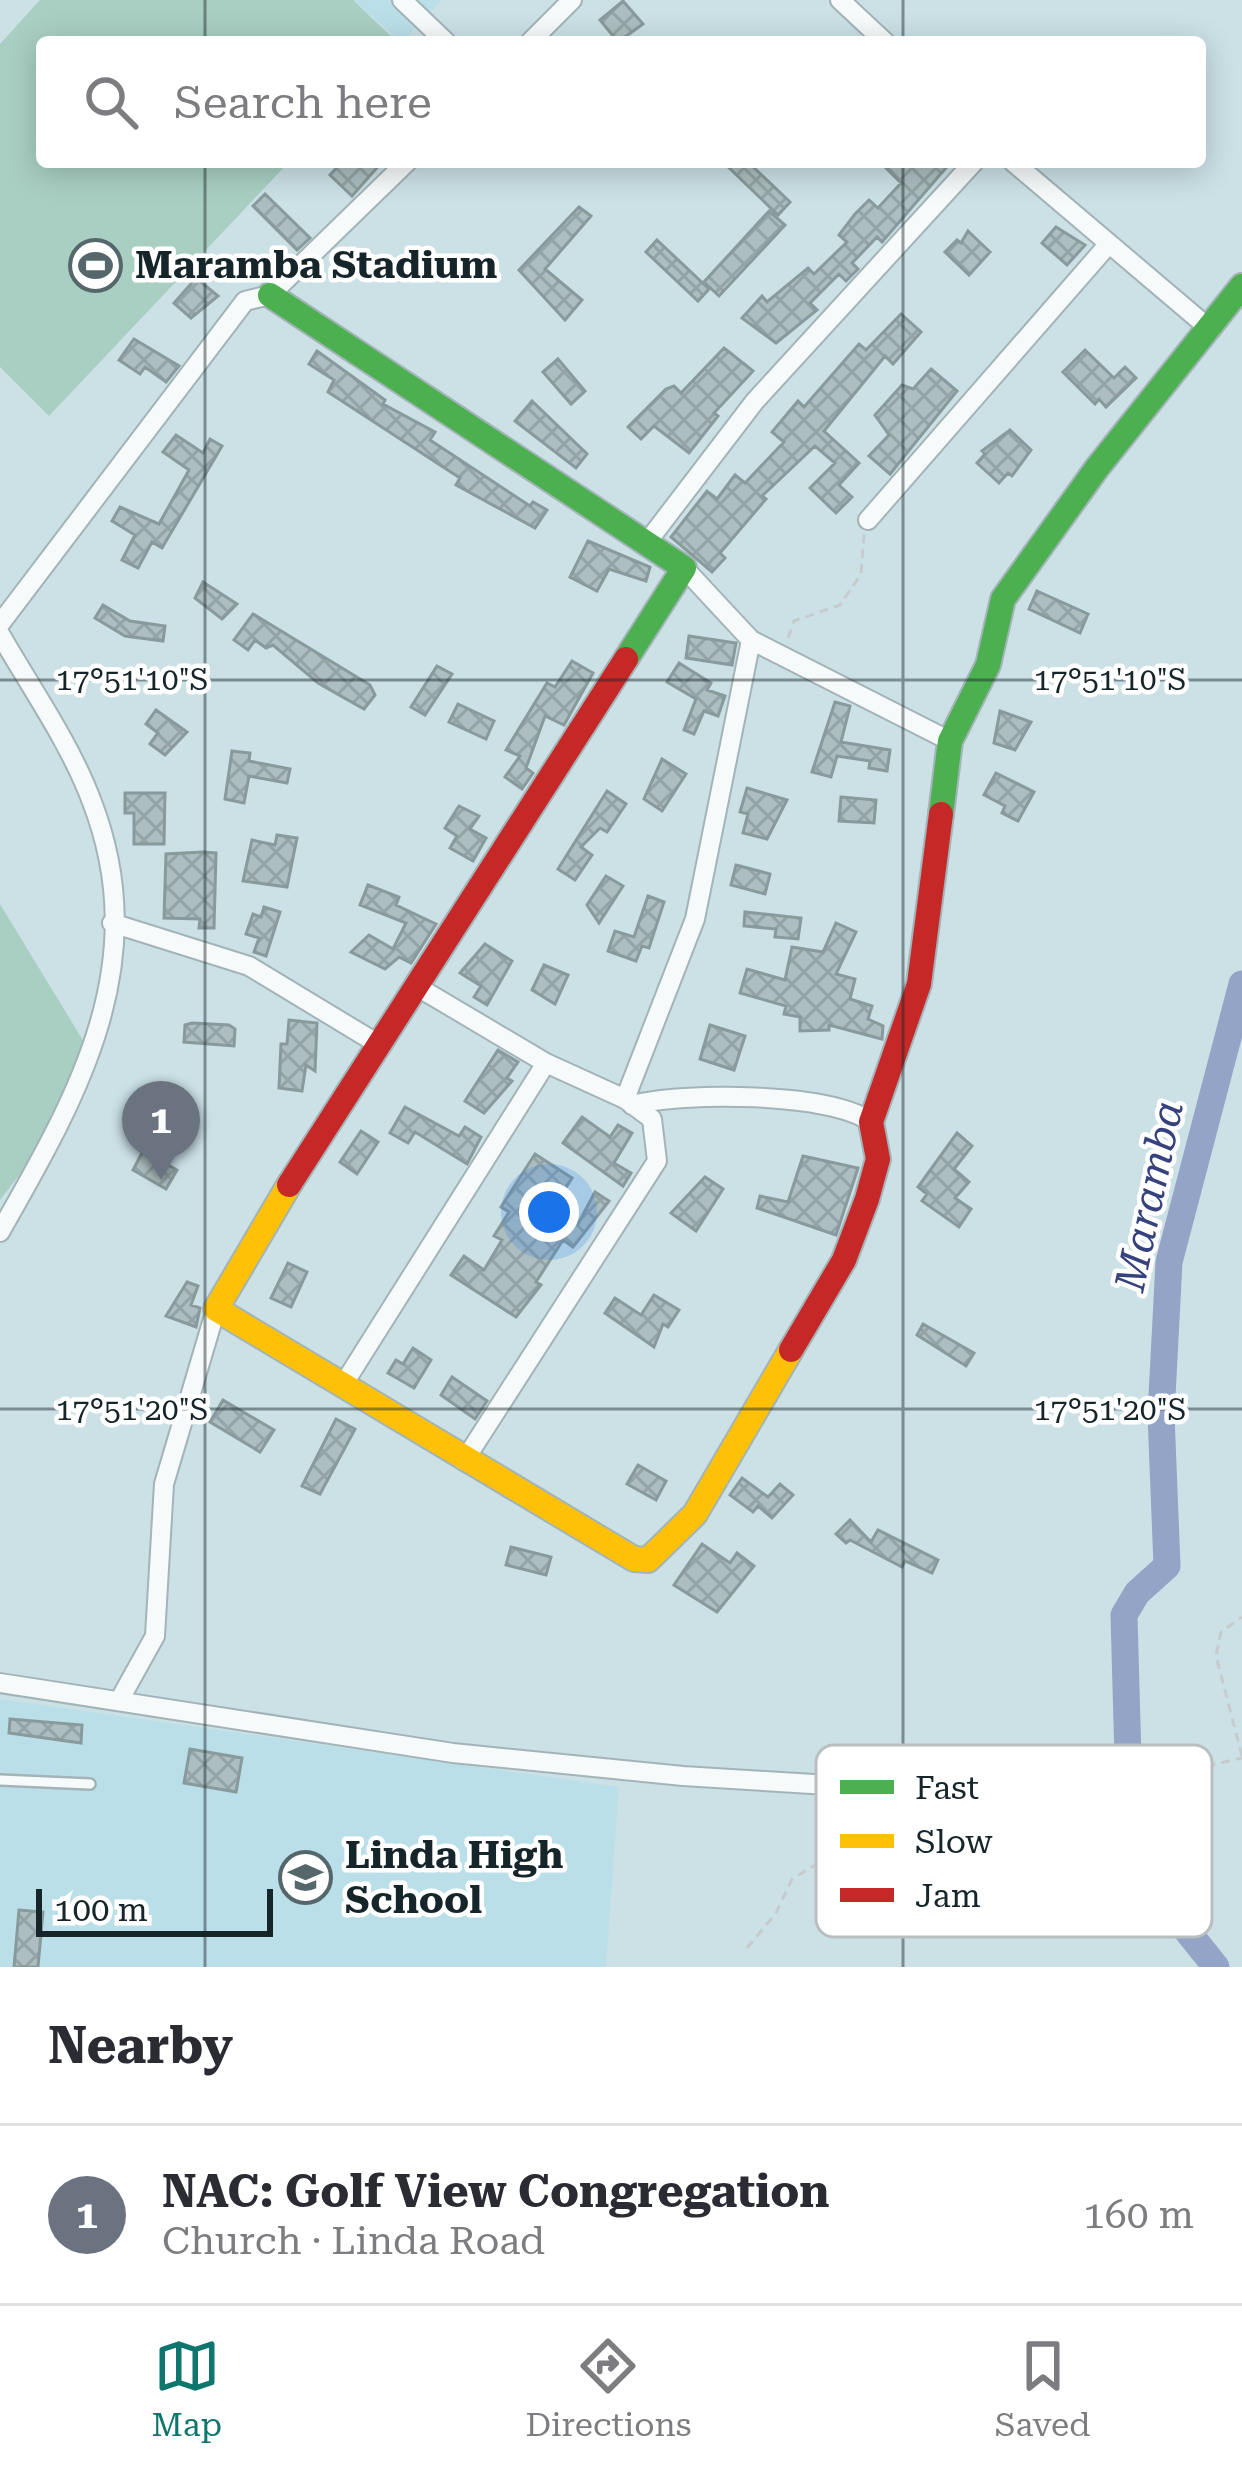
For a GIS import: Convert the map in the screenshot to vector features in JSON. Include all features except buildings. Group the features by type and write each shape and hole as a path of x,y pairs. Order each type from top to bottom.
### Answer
{"street":[{"path":"402,0 440,36"},
{"path":"536,36 572,0"},
{"path":"840,0 879,36"},
{"path":"0,624 226,322 245,301 270,295 401,168"},
{"path":"648,541 755,401 969,168"},
{"path":"1020,168 1211,331"},
{"path":"868,520 1108,246"},
{"path":"216,1309 634,1559 657,1555 695,1514 844,1260 878,1159 872,1122 919,984 950,741 975,699 1003,599 1022,568 1242,286"},
{"path":"270,295 648,541 684,568 752,640 950,741"},
{"path":"121,1699 155,1636 164,1484 216,1309 378,1044 684,568"},
{"path":"0,634 92,800 106,856 112,923 112,973 101,1031 0,1232"},
{"path":"629,1102 695,920 752,640"},
{"path":"112,923 249,966 378,1044"},
{"path":"416,986 546,1063 629,1102 652,1119 657,1161 464,1461"},
{"path":"343,1385 546,1063"},
{"path":"629,1102 694,1097 809,1105 858,1113 872,1122"},
{"path":"0,1683 453,1753 816,1783"}],"lane":[{"path":"0,1780 89,1784"}],"path":[{"path":"781,656 794,621 840,605 861,574 868,520"},
{"path":"1212,1766 1242,1758 1216,1656 1221,1632 1242,1617"},
{"path":"747,1948 776,1913 792,1879 816,1866"}],"shaded area":[{"path":"353,0 442,0 408,36 395,36"},
{"name":"Linda High School","path":"0,1699 619,1787 606,1967 0,1967"}],"green space":[{"name":"Maramba Stadium","path":"40,0 353,0 391,36 36,36 36,168 283,168 49,416 0,367 0,44"},
{"path":"0,904 87,1047 60,1122 0,1200"}],"waterway":[{"name":"Maramba","path":"1128,1745 1124,1615 1137,1593 1167,1566 1161,1415 1169,1262 1242,984"},
{"name":"Maramba","path":"1192,1937 1216,1967"}],"traffic: fast":[{"path":"941,814 950,741 988,665 1003,599 1097,468 1242,286"},
{"path":"270,295 684,568 626,659"}],"traffic: slow":[{"path":"289,1185 216,1309 634,1559 648,1560 695,1514 791,1350"}],"traffic: jam":[{"path":"289,1185 626,659"},
{"path":"791,1350 844,1260 867,1199 878,1159 871,1122 919,984 941,814"}],"place":[{"name":"Maramba Stadium","path":"96,265"},
{"name":"NAC: Golf View Congregation","path":"161,1180"},
{"name":"Linda High School","path":"306,1877"}]}
